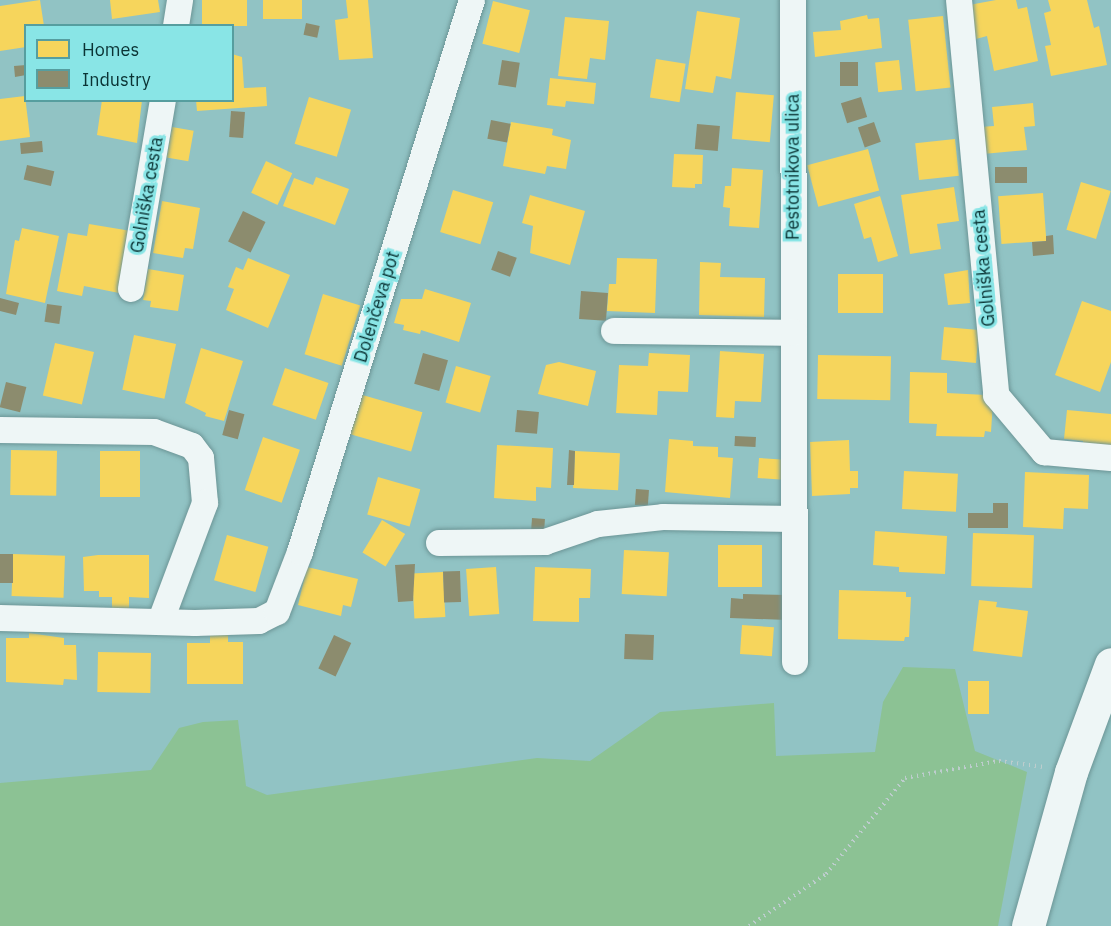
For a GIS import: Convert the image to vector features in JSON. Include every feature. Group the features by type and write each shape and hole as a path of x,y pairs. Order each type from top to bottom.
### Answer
{"street":[{"path":"176,24 180,0"},
{"name":"Dolenčeva pot","path":"161,620 259,621 277,612 300,552 472,0"},
{"name":"Pestotnikova ulica","path":"793,0 795,662"},
{"name":"Golniška cesta","path":"959,0 996,395 1044,452 1111,458"},
{"name":"Golniška cesta","path":"131,289 163,102"},
{"path":"614,331 794,333"},
{"path":"0,430 154,432 192,446 201,458 205,504 161,620 0,618"},
{"path":"439,543 545,542 598,524 663,517 794,519"},
{"path":"1028,926 1072,770 1111,664"}],"path":[{"path":"749,926 826,874 905,778 999,761 1072,770"}],"green space":[{"path":"903,667 955,669 975,751 1027,772 998,926 0,926 0,783 151,770 179,728 203,722 238,720 246,786 267,795 537,758 590,761 660,712 774,703 776,756 875,752 883,702"}],"building: Homes":[{"path":"40,0 44,24 24,24 24,47 0,51 0,6"},
{"path":"110,0 158,0 160,12 112,19"},
{"path":"202,0 247,0 247,26 202,24"},
{"path":"263,0 302,0 302,19 263,19"},
{"path":"346,0 368,0 373,58 339,60 335,20 348,18"},
{"path":"996,0 1016,0 1018,9 1027,7 1038,61 994,71 987,36 976,39 969,5"},
{"path":"1048,0 1087,0 1094,28 1099,26 1107,65 1051,76 1045,46 1051,45 1044,13 1051,11"},
{"path":"493,1 530,10 519,53 482,44"},
{"path":"697,11 740,18 731,79 716,76 713,93 685,89"},
{"path":"867,15 868,19 879,18 882,48 815,57 813,32 841,30 840,21"},
{"path":"943,16 951,88 916,91 908,20"},
{"path":"565,17 609,21 605,60 590,58 587,79 558,76"},
{"path":"234,55 242,57 244,88 266,87 267,106 197,111 196,102 234,102"},
{"path":"656,59 686,64 680,102 650,98"},
{"path":"899,60 902,90 878,92 875,63"},
{"path":"550,78 596,83 594,104 566,101 565,107 547,105"},
{"path":"736,92 774,95 770,142 732,139"},
{"path":"24,96 30,137 0,141 0,99"},
{"path":"309,97 351,110 337,157 295,144"},
{"path":"102,102 142,102 137,143 97,135"},
{"path":"1033,103 1035,126 1024,127 1027,150 983,154 980,127 994,126 992,107"},
{"path":"511,122 553,129 552,135 571,140 566,169 547,166 545,174 503,166"},
{"path":"172,127 194,131 188,161 167,158"},
{"path":"955,139 959,176 919,180 915,143"},
{"path":"868,149 879,191 818,207 807,165"},
{"path":"674,154 703,155 702,184 695,184 695,188 672,187"},
{"path":"266,161 292,173 277,205 251,193"},
{"path":"732,168 763,170 759,228 729,226 730,208 723,207 725,186 731,186"},
{"path":"316,177 349,189 335,225 283,206 294,178 313,185"},
{"path":"1081,182 1111,191 1096,239 1066,230"},
{"path":"954,187 959,221 937,224 941,249 910,254 901,195"},
{"path":"453,190 493,202 480,244 440,232"},
{"path":"1043,193 1046,241 1001,244 998,196"},
{"path":"530,195 585,211 570,265 530,253 533,226 522,223"},
{"path":"880,196 898,256 878,262 871,237 864,239 854,204"},
{"path":"162,201 200,208 193,249 185,248 183,258 153,253"},
{"path":"89,224 131,231 119,293 84,286 82,296 57,291 68,233 87,236"},
{"path":"22,228 59,236 45,303 6,294 15,240 19,241"},
{"path":"248,258 290,275 268,328 226,310 234,289 228,287 236,267 243,270"},
{"path":"617,258 657,259 655,313 607,311 609,284 616,284"},
{"path":"700,262 721,263 720,277 765,278 764,317 699,315"},
{"path":"148,269 184,275 178,311 150,307 151,301 143,300"},
{"path":"968,270 970,303 948,305 944,274"},
{"path":"838,274 883,274 883,313 838,313"},
{"path":"425,289 471,303 459,342 421,330 420,334 403,330 404,325 394,323 401,299 422,299"},
{"path":"323,294 360,305 342,366 305,354"},
{"path":"1082,301 1111,311 1111,362 1100,392 1055,375"},
{"path":"944,327 979,330 976,363 941,360"},
{"path":"134,335 176,344 164,399 122,390"},
{"path":"55,343 94,352 82,405 43,396"},
{"path":"201,348 243,361 224,421 205,416 206,413 185,403"},
{"path":"720,351 764,354 761,402 735,401 734,418 716,417"},
{"path":"649,353 690,355 688,392 658,391 657,415 616,413 619,365 648,366"},
{"path":"818,355 891,356 890,400 817,399"},
{"path":"559,362 596,371 588,406 538,394 546,365"},
{"path":"456,366 491,376 480,412 446,403"},
{"path":"285,368 328,383 316,420 272,405"},
{"path":"910,372 947,373 947,393 986,395 993,401 991,432 985,431 984,437 936,436 937,424 909,423"},
{"path":"359,394 422,412 411,452 348,433"},
{"path":"1067,410 1111,414 1111,449 1083,447 1083,441 1064,439"},
{"path":"263,437 300,450 282,503 245,490"},
{"path":"669,439 693,441 693,446 718,447 718,457 733,458 730,498 665,492"},
{"path":"849,440 850,471 858,471 858,488 850,488 850,494 812,496 810,442"},
{"path":"497,445 553,448 551,488 536,487 536,501 494,498"},
{"path":"11,450 57,451 56,496 10,495"},
{"path":"100,451 140,451 140,497 100,497"},
{"path":"575,451 620,453 618,490 573,488"},
{"path":"759,458 785,460 784,480 758,478"},
{"path":"904,471 958,474 956,512 902,509"},
{"path":"1025,472 1089,475 1088,509 1064,508 1063,529 1023,527"},
{"path":"378,477 420,489 410,527 367,514"},
{"path":"382,520 405,534 386,566 362,553"},
{"path":"875,531 947,536 945,574 899,572 899,567 873,565"},
{"path":"973,533 1034,535 1032,588 971,586"},
{"path":"227,535 268,547 255,592 214,580"},
{"path":"718,545 762,545 762,587 718,587"},
{"path":"624,550 669,552 667,596 622,594"},
{"path":"13,554 65,556 64,598 12,596"},
{"path":"149,555 149,598 129,597 129,609 112,609 112,597 99,597 99,591 84,591 83,557"},
{"path":"307,567 358,579 351,607 343,605 341,616 298,605"},
{"path":"496,567 499,614 469,616 466,569"},
{"path":"535,567 591,569 590,598 579,598 579,622 533,621"},
{"path":"443,572 445,617 414,619 412,574"},
{"path":"839,590 906,592 906,597 911,597 909,637 905,637 904,641 838,639"},
{"path":"979,600 997,602 996,607 1028,611 1022,657 973,651"},
{"path":"742,625 774,627 772,656 740,654"},
{"path":"29,633 64,638 64,645 76,645 77,680 64,679 63,685 6,682 6,638 29,638"},
{"path":"210,635 228,635 228,642 243,642 243,684 187,684 187,643 210,643"},
{"path":"98,652 151,653 150,693 97,692"},
{"path":"968,681 989,681 989,714 968,714"}],"building: Industry":[{"path":"306,23 320,26 317,38 304,35"},
{"path":"502,60 520,63 516,88 498,85"},
{"path":"840,62 858,62 858,86 840,86"},
{"path":"24,65 24,75 15,77 14,66"},
{"path":"861,97 867,117 847,123 841,103"},
{"path":"231,111 245,112 243,138 229,137"},
{"path":"491,120 511,124 507,142 487,139"},
{"path":"874,122 881,142 865,147 858,128"},
{"path":"697,124 720,126 718,151 695,149"},
{"path":"42,141 43,152 21,154 20,143"},
{"path":"27,165 54,171 51,186 24,180"},
{"path":"995,167 1027,167 1027,183 995,183"},
{"path":"243,211 265,222 251,253 228,242"},
{"path":"1053,235 1054,254 1033,256 1032,242 1046,241 1046,236"},
{"path":"498,251 517,258 510,277 491,270"},
{"path":"581,291 608,293 606,321 579,319"},
{"path":"0,298 19,303 16,315 0,311"},
{"path":"47,304 62,306 59,324 44,322"},
{"path":"423,353 448,360 439,391 414,384"},
{"path":"6,382 26,387 20,412 0,407"},
{"path":"229,410 244,414 238,439 222,435"},
{"path":"517,410 539,412 537,434 515,432"},
{"path":"735,436 756,437 755,447 734,446"},
{"path":"569,450 575,451 574,485 567,485"},
{"path":"636,489 649,490 648,506 635,505"},
{"path":"993,503 1008,503 1008,528 968,528 968,513 993,513"},
{"path":"532,518 545,519 544,535 531,534"},
{"path":"0,554 13,554 13,583 0,583"},
{"path":"415,564 413,601 398,602 395,565"},
{"path":"460,571 461,602 444,603 443,572"},
{"path":"743,594 788,595 787,620 730,618 731,598 743,599"},
{"path":"625,634 654,635 653,660 624,659"},
{"path":"334,635 351,643 336,677 318,669"}]}
